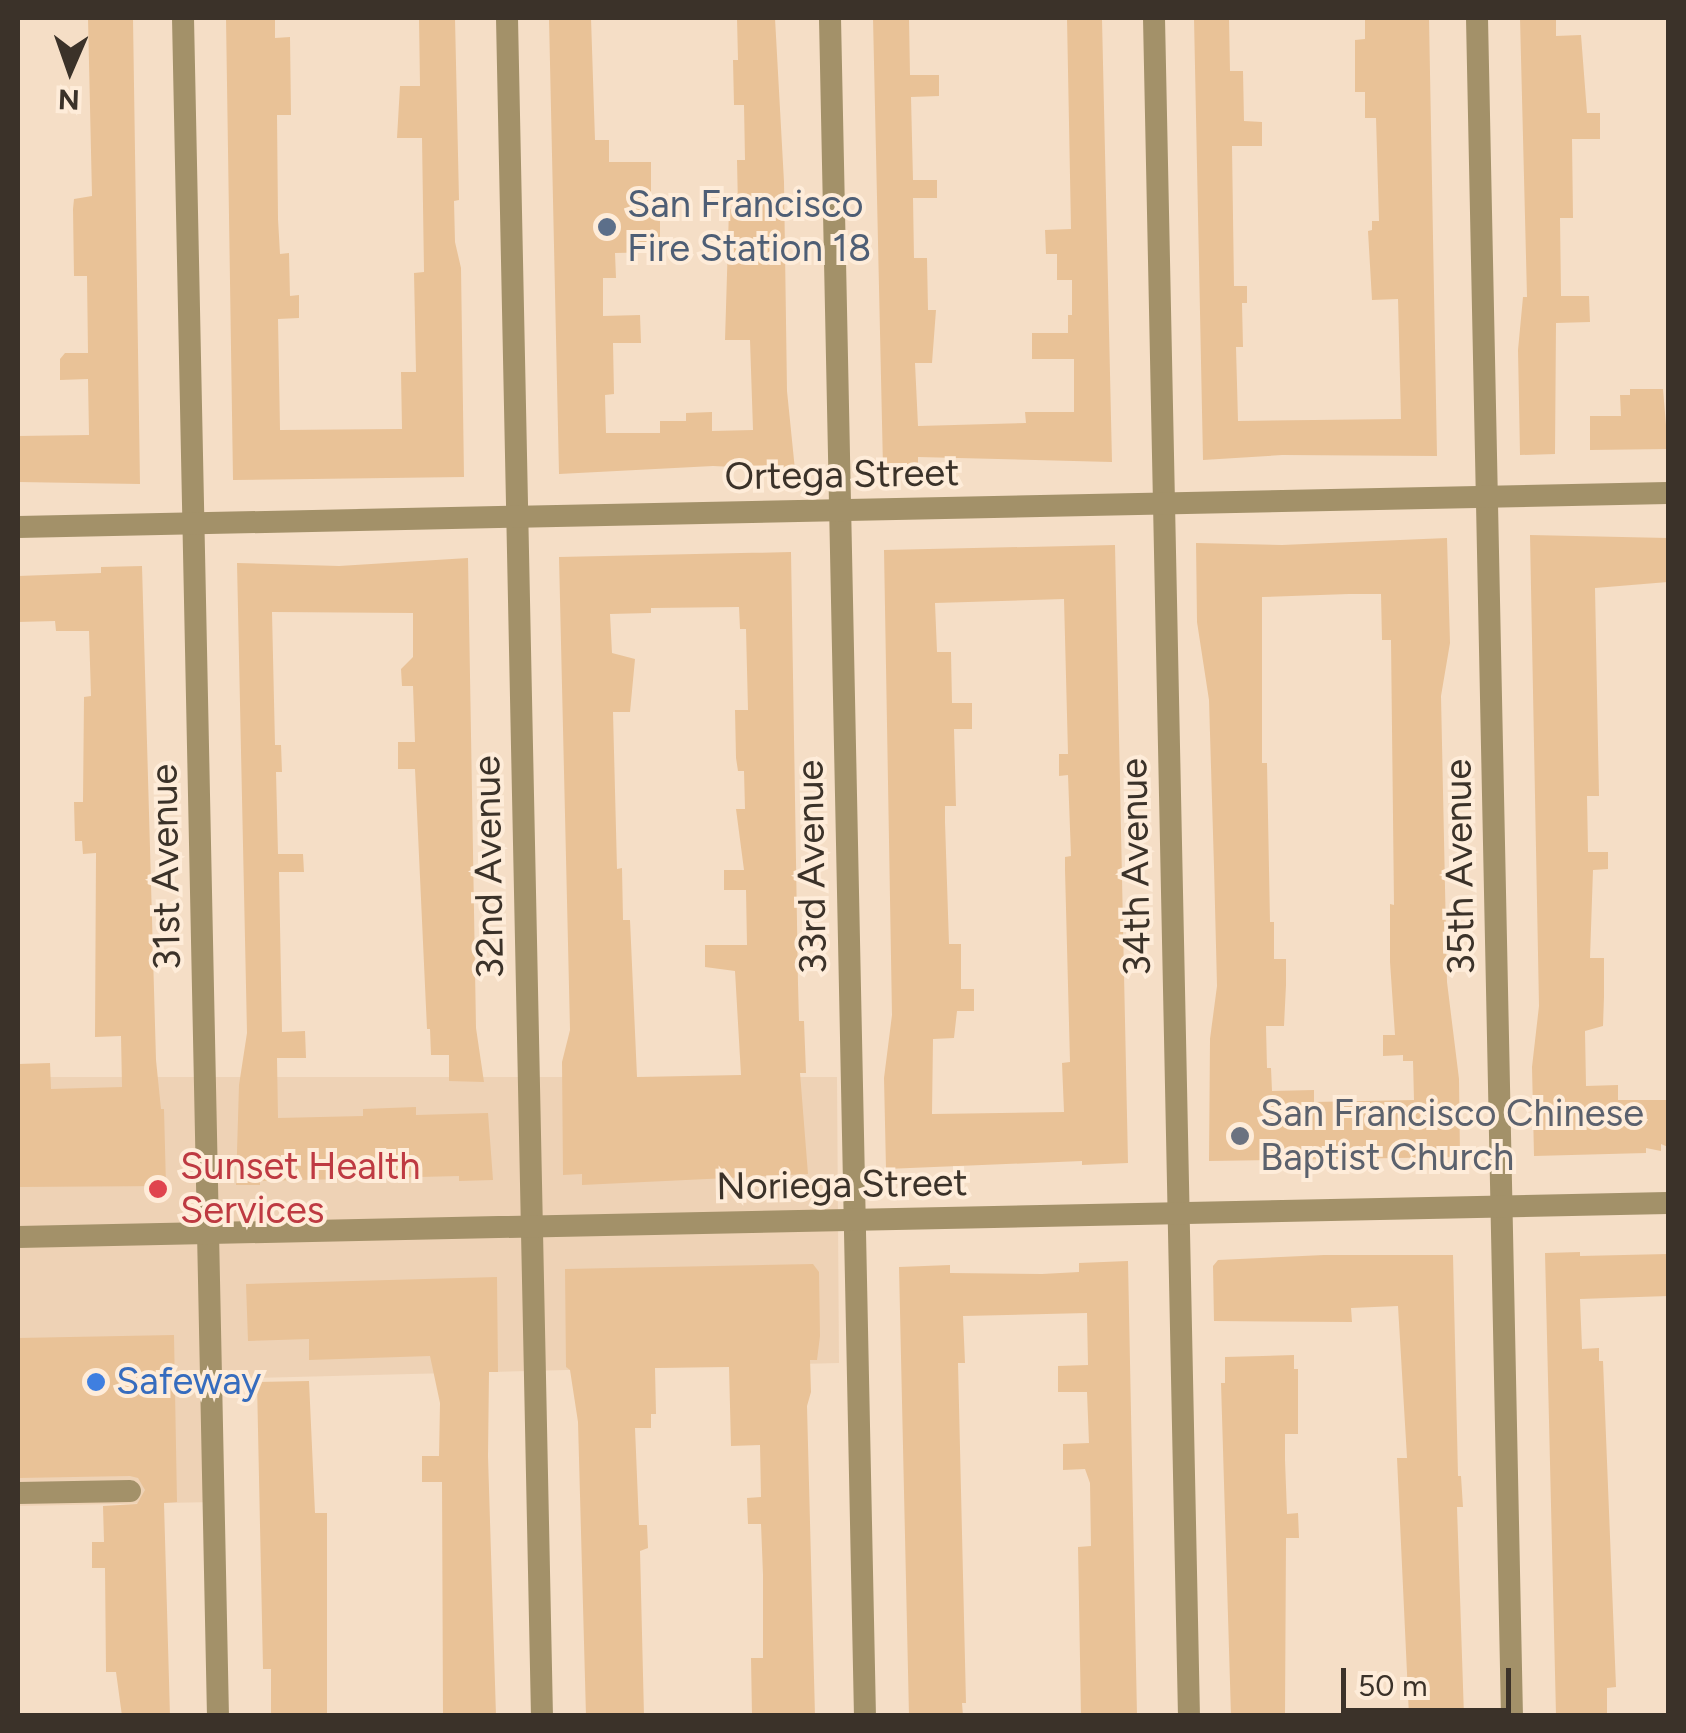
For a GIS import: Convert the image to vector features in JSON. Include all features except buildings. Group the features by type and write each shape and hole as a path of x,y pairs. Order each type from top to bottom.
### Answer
{"street":[{"name":"31st Avenue","path":"183,18 218,1716"},
{"name":"32nd Avenue","path":"507,18 542,1716"},
{"name":"33rd Avenue","path":"830,18 865,1716"},
{"name":"34th Avenue","path":"1154,18 1189,1716"},
{"name":"35th Avenue","path":"1477,18 1512,1716"},
{"name":"Ortega Street","path":"18,527 1668,493"},
{"name":"Noriega Street","path":"18,1237 1668,1203"},
{"path":"18,1494 130,1491"}],"shaded area":[{"path":"18,1077 837,1077 839,1363 212,1379 214,1502 18,1506"}],"place":[{"name":"San Francisco Fire Station 18","path":"607,227"},
{"name":"San Francisco Chinese Baptist Church","path":"1240,1136"},
{"name":"Sunset Health Services","path":"158,1189"},
{"name":"Safeway","path":"96,1382"}]}
